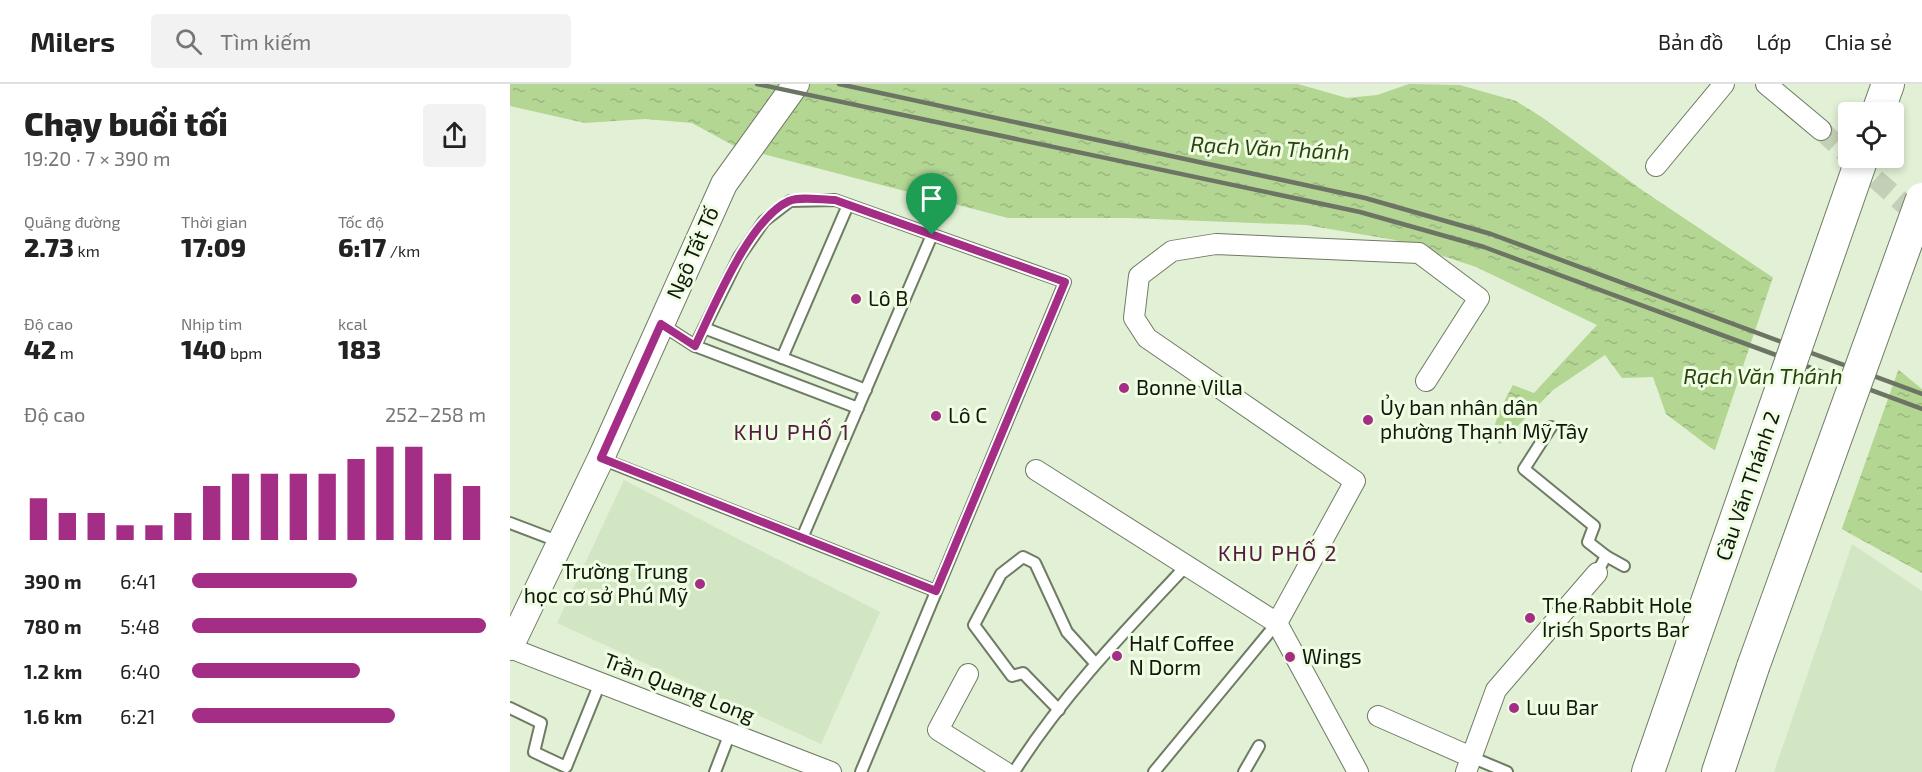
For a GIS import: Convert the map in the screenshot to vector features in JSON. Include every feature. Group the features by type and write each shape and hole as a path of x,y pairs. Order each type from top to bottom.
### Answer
{"main road":[{"path":"1882,102 1888,84"},
{"name":"Cầu Văn Thánh 2","path":"1648,772 1859,168"},
{"path":"1718,772 1753,667 1922,199"}],"street":[{"name":"Ngô Tất Tố","path":"510,648 601,458 724,184 796,84"},
{"path":"1656,166 1724,84"},
{"path":"1766,84 1821,130"},
{"path":"1277,623 1355,482 1147,338 1134,318 1139,276 1172,251 1216,244 1419,253 1479,298 1426,381"},
{"path":"1036,470 1277,623 1358,772"},
{"path":"1378,716 1468,765 1497,690 1601,564"},
{"name":"Trần Quang Long","path":"510,648 730,733 800,766 831,772"},
{"path":"968,674 938,730 1005,772"}],"lane":[{"path":"695,346 739,257 764,220 790,201 835,200 1065,282 861,772"},
{"path":"782,358 848,205"},
{"path":"802,538 932,235"},
{"path":"661,324 695,346 858,408"},
{"path":"704,328 866,390"},
{"path":"1551,427 1524,469 1594,526 1588,542 1601,564 1624,566"},
{"path":"601,458 936,591"},
{"path":"510,523 560,543"},
{"path":"1059,710 1023,674 1012,676 974,625 1001,574 1023,557 1035,563 1067,632 1095,663"},
{"path":"1014,772 1095,663 1187,566"},
{"path":"1154,772 1277,623"},
{"path":"510,708 541,723 534,752 566,767 600,683"},
{"path":"715,772 730,733"},
{"path":"1244,772 1259,746"},
{"path":"1468,765 1507,772"}],"shaded area":[{"name":"Trường Trung học cơ sở Phú Mỹ","path":"624,480 880,612 821,744 557,623"},
{"path":"1852,544 1922,591 1922,772 1774,772"}],"water":[{"name":"Rạch Văn Thánh","path":"510,84 1298,84 1347,98 1377,95 1409,84 1460,85 1516,101 1642,190 1841,323 1922,389 1922,573 1849,533 1711,448 1666,414 1653,377 1622,378 1605,355 1553,390 1500,444 1491,437 1500,409 1513,385 1534,393 1597,325 1476,267 1395,240 1306,225 1129,218 1008,218 736,147 692,123 645,119 585,123 510,106"}],"pier":[{"path":"1774,274 1843,320 1899,368 1841,531 1714,453"}],"tunnel":[{"path":"1821,130 1838,146"},
{"path":"1863,168 1922,220"}],"railway":[{"path":"757,84 1360,212 1484,247 1922,409"},
{"path":"839,84 1365,198 1491,234 1922,394"}],"place":[{"name":"Lô B","path":"856,299"},
{"name":"Bonne Villa","path":"1124,388"},
{"name":"Lô C","path":"936,416"},
{"name":"Ủy ban nhân dân phường Thạnh Mỹ Tây","path":"1368,420"},
{"name":"Trường Trung học cơ sở Phú Mỹ","path":"700,584"},
{"name":"The Rabbit Hole Irish Sports Bar","path":"1530,618"},
{"name":"Half Coffee N Dorm","path":"1117,656"},
{"name":"Wings","path":"1290,657"},
{"name":"Luu Bar","path":"1514,708"}],"district":[{"name":"KHU PHỐ 1","path":"792,432"},
{"name":"KHU PHỐ 2","path":"1278,553"}],"route":[{"path":"835,200 932,235 1065,282 936,591 601,458 661,324 695,346 739,257 764,220 790,201 835,200"}]}
